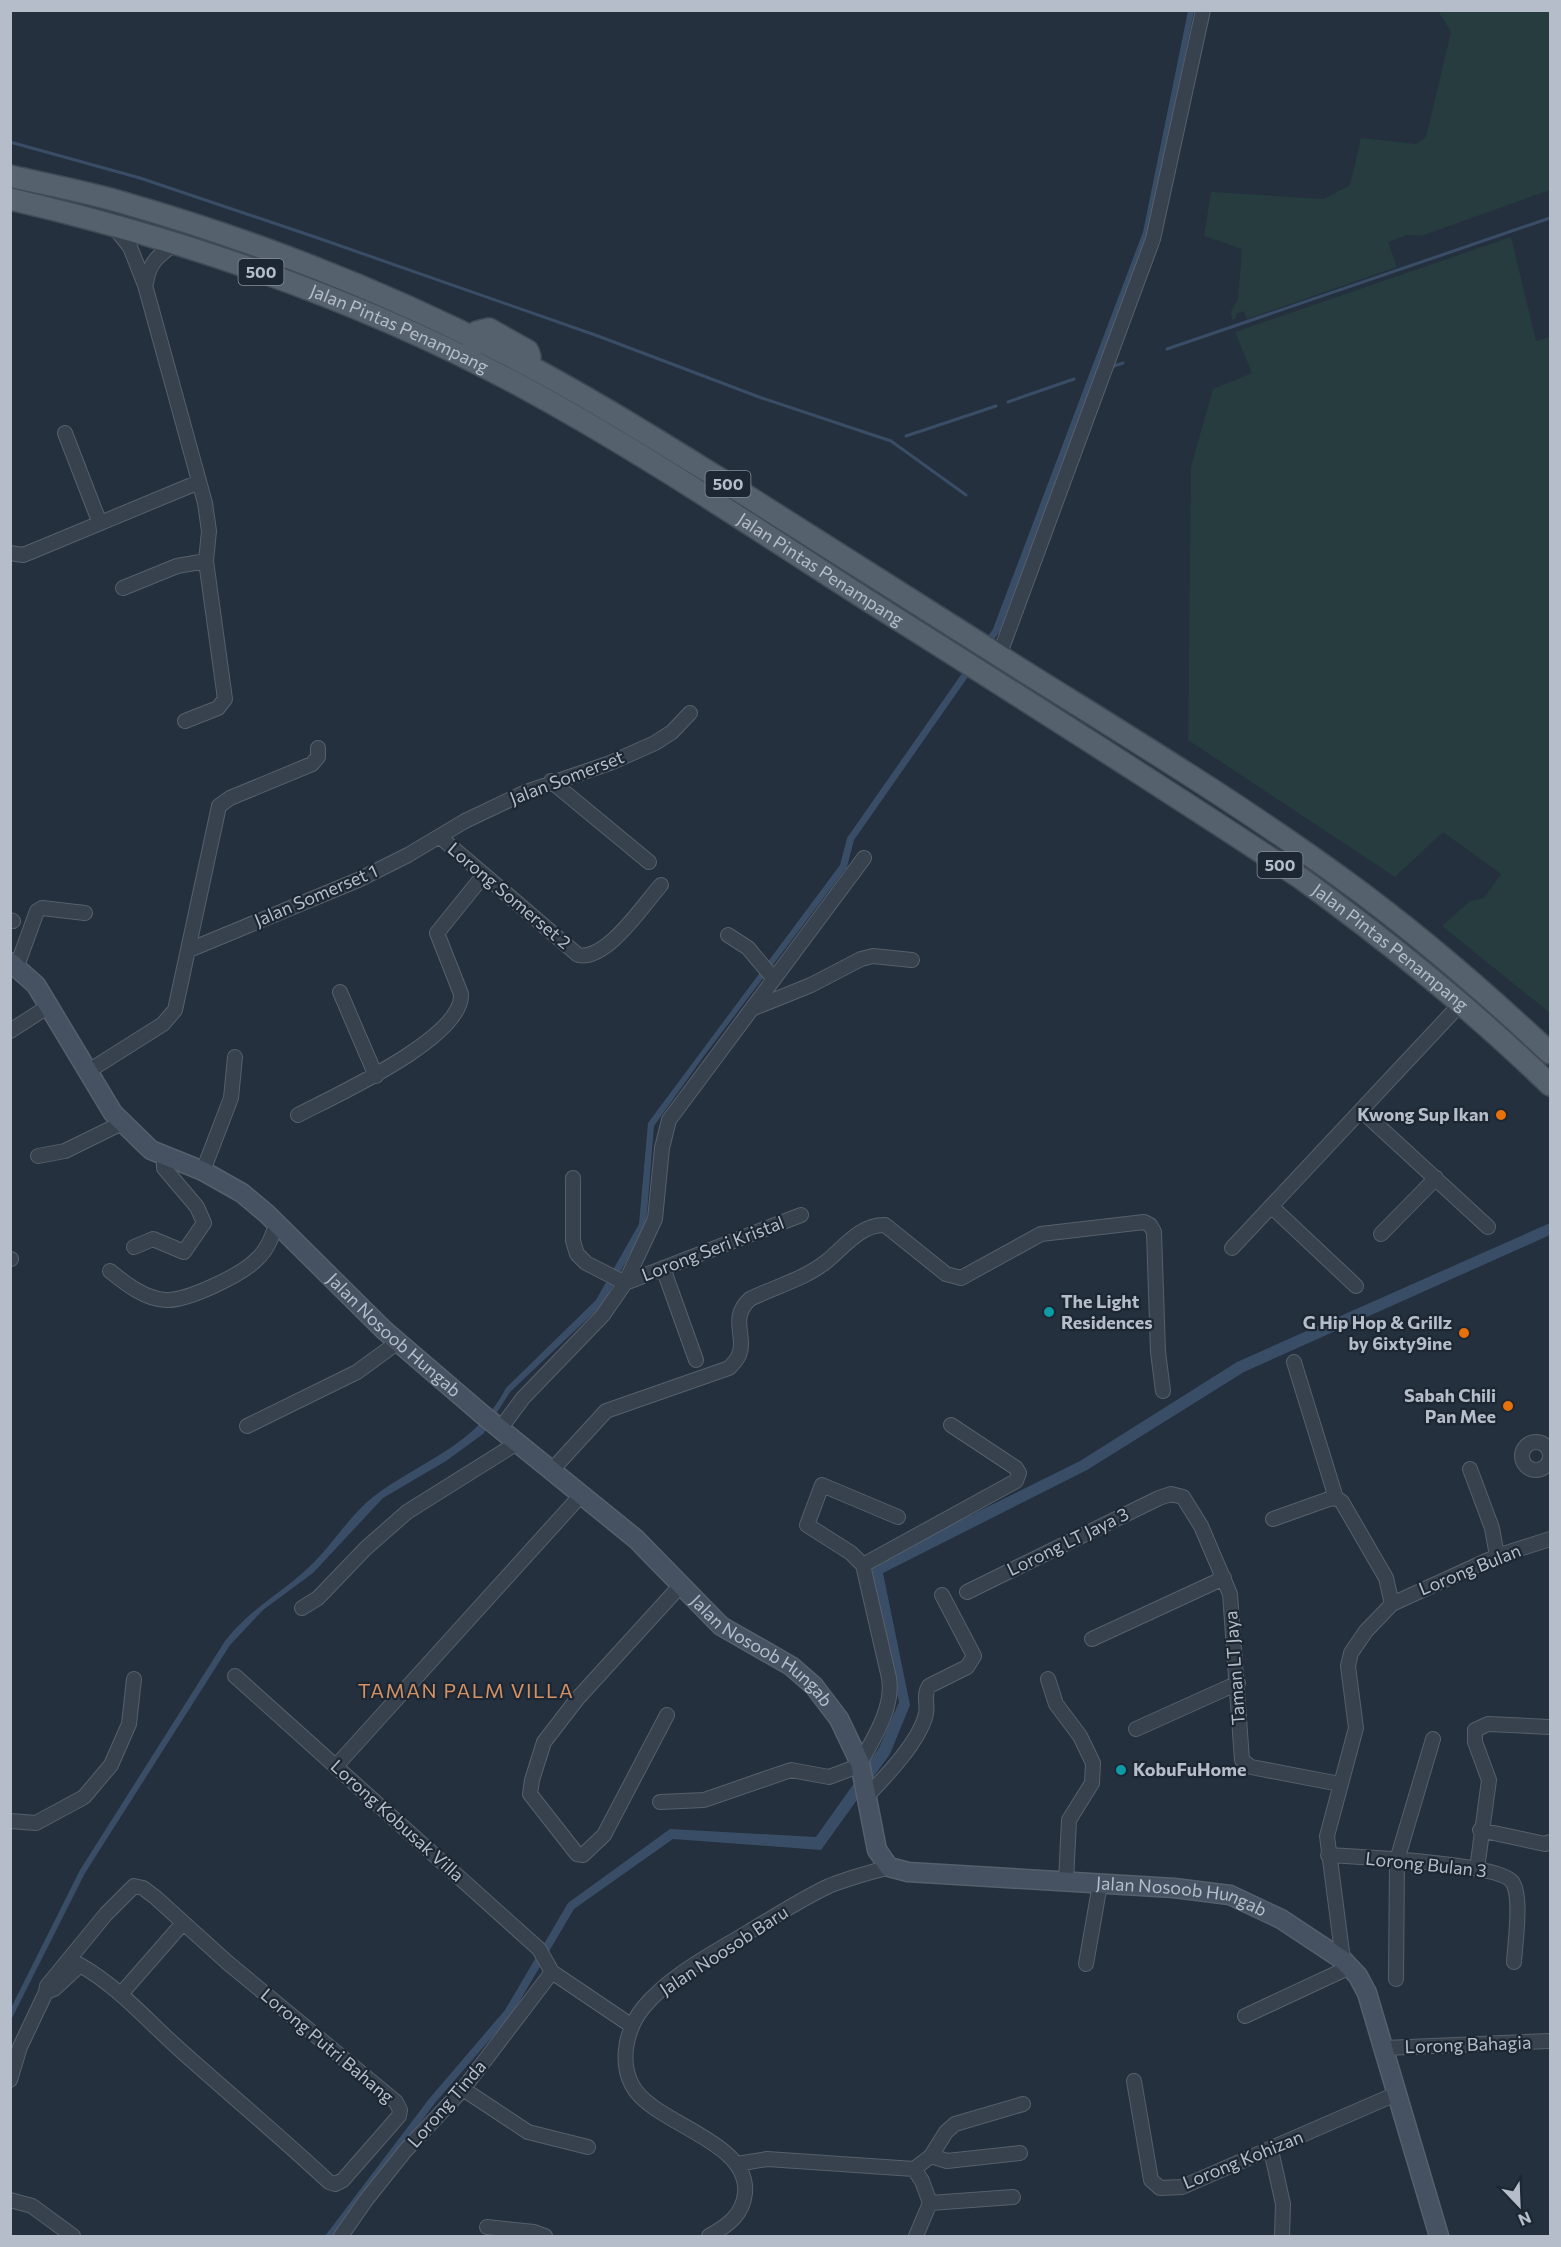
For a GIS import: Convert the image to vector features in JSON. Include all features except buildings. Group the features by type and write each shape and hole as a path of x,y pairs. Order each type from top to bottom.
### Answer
{"main road":[{"name":"Jalan Pintas Penampang","path":"10,176 119,201 211,229 373,291 534,369 628,422 1168,761 1344,880 1464,975 1551,1053"},
{"name":"Jalan Pintas Penampang","path":"10,199 111,223 238,264 362,311 541,397 718,504 1302,879 1386,940 1551,1085"},
{"path":"175,218 192,231 230,243 238,250 238,264"},
{"path":"473,338 475,351 493,362 501,376"},
{"name":"Jalan Nosoob Hungab","path":"14,964 36,985 99,1094 122,1124 151,1150 203,1171 242,1193 277,1223 398,1342 517,1443 636,1539 732,1634 791,1666 814,1686 839,1719 861,1765 877,1850 890,1867 908,1872 1174,1888 1230,1895 1281,1919 1347,1963 1367,1993 1439,2236"}],"street":[{"path":"998,655 1153,239 1203,10"},
{"path":"111,223 130,247 145,285 199,482 209,531 206,561 225,699 218,708 185,722"},
{"path":"145,285 151,264 176,243"},
{"path":"65,434 99,521"},
{"path":"12,554 33,551 99,521 199,482"},
{"path":"123,588 177,566 206,561"},
{"name":"Jalan Somerset","path":"440,837 498,804 551,781 610,763 656,743 672,732 690,713"},
{"path":"87,1072 171,1016 178,1002 219,806 230,798 312,764 318,757 318,748"},
{"path":"551,781 649,862"},
{"name":"Jalan Somerset 1","path":"189,950 358,880 440,837"},
{"name":"Lorong Somerset 2","path":"440,837 578,955 594,955 607,947 661,885"},
{"path":"493,1423 523,1398 603,1315 616,1280 655,1219 663,1142 669,1120 864,858"},
{"path":"298,1115 405,1060 453,1015 462,1001 459,986 437,933 483,876"},
{"path":"14,964 36,911 42,908 85,913"},
{"path":"728,935 759,959 774,979"},
{"path":"752,1009 811,986 861,959 873,956 912,960"},
{"path":"1436,982 1448,997 1452,1013"},
{"path":"340,992 376,1076"},
{"path":"10,1031 49,1006"},
{"path":"1452,1013 1468,1015 1509,1046"},
{"path":"1232,1248 1452,1013"},
{"path":"203,1171 231,1098 236,1057"},
{"path":"1362,1110 1488,1227"},
{"path":"38,1156 65,1151 122,1124"},
{"path":"134,1247 153,1239 184,1252 204,1223 197,1207 164,1168 164,1156"},
{"path":"573,1178 573,1241 577,1254 616,1280"},
{"path":"1381,1234 1436,1178"},
{"path":"1271,1206 1356,1286"},
{"name":"Lorong Seri Kristal","path":"616,1280 663,1268 801,1215"},
{"path":"552,1470 606,1411 729,1368 739,1353 739,1314 743,1305 750,1299 823,1264 864,1229 873,1225 885,1226 952,1278 969,1274 1048,1232 1144,1222 1150,1225 1154,1232 1158,1352 1163,1391"},
{"path":"110,1271 146,1295 165,1300 179,1299 251,1265 265,1251 277,1223"},
{"path":"663,1268 696,1360"},
{"path":"247,1426 357,1372 398,1342"},
{"path":"1273,1519 1336,1498 1294,1362"},
{"path":"863,1565 1016,1481 1019,1473 1016,1468 951,1425"},
{"path":"302,1608 318,1598 366,1548 406,1512 517,1443"},
{"path":"1470,1469 1492,1528 1497,1556"},
{"path":"660,1802 704,1800 791,1770 829,1777 861,1765 878,1728 891,1688 863,1565 851,1553 807,1525 822,1485 898,1517"},
{"path":"336,1766 582,1494"},
{"name":"Taman LT Jaya","path":"1171,1494 1183,1497 1187,1501 1224,1578 1231,1604 1238,1683 1239,1753 1245,1764 1340,1784"},
{"name":"Lorong LT Jaya 3","path":"967,1592 1124,1514 1171,1494"},
{"name":"Lorong Bulan","path":"1336,1498 1346,1508 1379,1564 1390,1586 1392,1604"},
{"name":"Lorong Bulan","path":"1347,1963 1328,1855 1328,1828 1356,1728 1348,1659 1366,1631 1392,1604 1497,1556 1551,1539"},
{"path":"1092,1639 1224,1578"},
{"path":"667,1715 604,1835 589,1852 583,1855 577,1854 530,1794 544,1742 579,1698 681,1585"},
{"path":"867,1792 900,1759 915,1736 926,1714 926,1696 929,1686 967,1667 974,1656 942,1595"},
{"name":"Lorong Kobusak Villa","path":"235,1676 546,1960 632,2025"},
{"path":"10,1821 36,1823 84,1797 111,1765 129,1724 134,1679"},
{"path":"1048,1679 1056,1704 1080,1736 1093,1762 1092,1783 1069,1820 1066,1881"},
{"path":"1136,1729 1238,1683"},
{"path":"1477,1869 1480,1830 1489,1780 1475,1742 1475,1730 1488,1724 1551,1727"},
{"path":"1396,1979 1397,1860 1433,1739"},
{"path":"1480,1830 1545,1844 1551,1842"},
{"name":"Lorong Bulan 3","path":"1328,1855 1477,1869 1507,1876 1515,1887 1514,1962"},
{"name":"Jalan Noosob Baru","path":"737,2164 635,2090 626,2068 626,2054 632,2025 658,1993 712,1954 830,1886 890,1867"},
{"path":"1086,1964 1100,1884"},
{"name":"Lorong Putri Bahang","path":"10,2080 20,2047 46,1992 54,1989 75,1961 134,1886 143,1888 396,2102 400,2110 399,2116 343,2180 335,2184 329,2182 153,2026 121,1994 75,1961"},
{"path":"121,1994 183,1923"},
{"name":"Lorong Tinda","path":"346,2234 366,2200 405,2151 463,2089 546,1960"},
{"path":"1245,2016 1347,1963"},
{"name":"Lorong Bahagia","path":"1385,2048 1551,2041"},
{"name":"Lorong Kohizan","path":"1134,2080 1149,2174 1155,2186 1169,2190 1182,2187 1271,2150 1396,2094"},
{"path":"463,2089 528,2132 588,2147"},
{"path":"709,2236 731,2222 741,2208 745,2188 737,2164 767,2158 914,2169 930,2156 946,2132 955,2124 1023,2104"},
{"path":"1271,2150 1283,2204 1282,2236"},
{"path":"930,2156 947,2161 1020,2153"},
{"path":"914,2169 922,2181 930,2203 916,2236"},
{"path":"930,2203 1013,2198"},
{"path":"10,2200 32,2206 73,2236"},
{"path":"487,2227 534,2232 545,2236"}],"green space":[{"path":"1438,11 1550,11 1550,190 1421,236 1408,235 1388,242 1397,267 1247,319 1244,311 1236,314 1236,318 1232,320 1231,311 1238,299 1242,249 1204,236 1211,192 1324,199 1350,185 1361,138 1416,144 1426,137 1451,32"},
{"path":"1511,237 1536,341 1550,337 1550,1013 1442,926 1470,901 1484,898 1501,874 1443,832 1395,877 1188,740 1191,467 1213,389 1252,373 1235,332"}],"water":[{"path":"1188,11 1194,11 1148,237 1000,631 854,840 847,867 654,1126 646,1225 602,1305 510,1392 483,1434 446,1461 383,1498 313,1573 263,1610 230,1645 85,1873 11,2020 11,2008 80,1870 225,1641 245,1619 308,1568 373,1497 464,1438 494,1408 506,1388 596,1300 639,1224 648,1123 840,865 847,838 993,629 1143,232"},
{"path":"1550,1223 1550,1235 1244,1372 1087,1470 883,1573 910,1705 890,1754 821,1850 673,1839 574,1909 512,2014 435,2103 336,2236 325,2236 429,2099 505,2010 568,1903 670,1829 816,1837 879,1748 899,1702 868,1566 1080,1461 1237,1362"}],"waterway":[{"path":"10,142 140,178 315,237 598,336 759,397 891,441 966,495"},
{"path":"1167,349 1550,218"},
{"path":"1111,367 1123,363"},
{"path":"1008,402 1074,379"},
{"path":"906,436 996,406"}],"place":[{"name":"Kwong Sup Ikan","path":"1501,1115"},
{"name":"The Light Residences","path":"1049,1312"},
{"name":"G Hip Hop & Grillz by 6ixty9ine","path":"1464,1333"},
{"name":"Sabah Chili Pan Mee","path":"1508,1406"},
{"name":"KobuFuHome","path":"1121,1770"}],"district":[{"name":"TAMAN PALM VILLA","path":"466,1691"}]}
